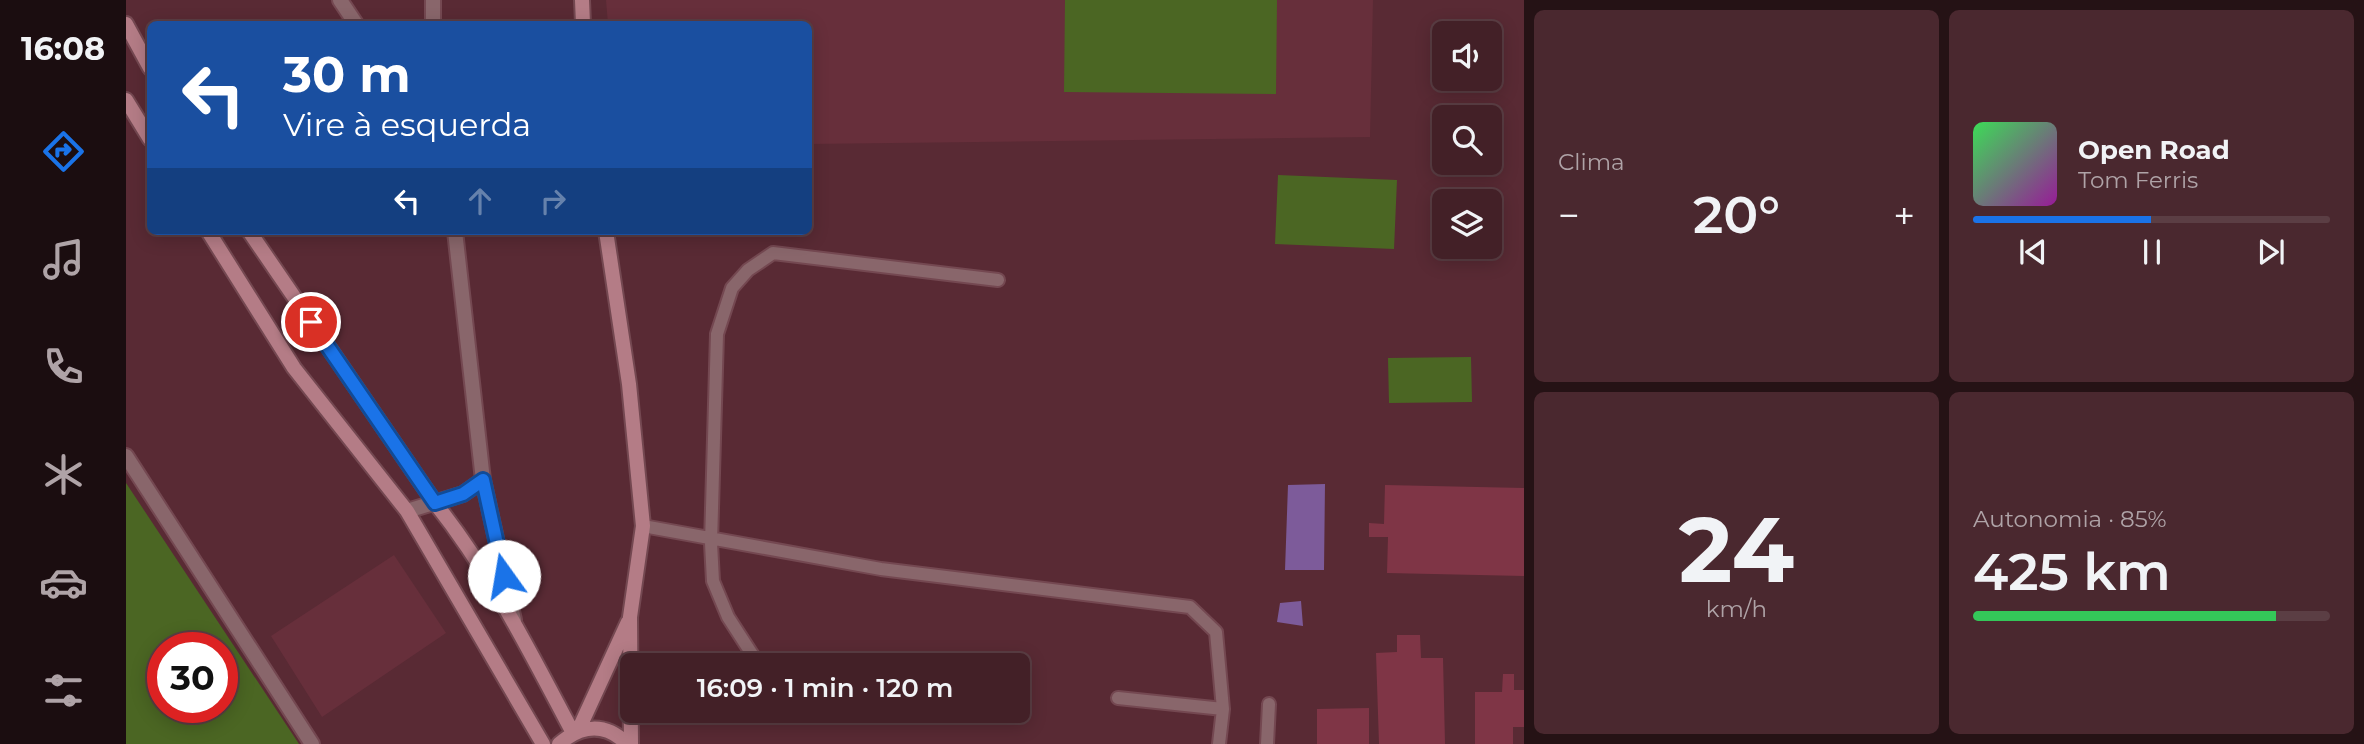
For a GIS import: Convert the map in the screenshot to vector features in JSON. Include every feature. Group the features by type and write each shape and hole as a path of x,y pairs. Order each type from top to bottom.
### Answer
{"street":[{"path":"340,0 354,21"},
{"path":"433,0 433,21"},
{"path":"582,0 583,21"},
{"path":"126,24 147,62"},
{"path":"126,100 147,134"},
{"path":"211,235 294,368 407,511 543,744"},
{"path":"252,235 435,503 457,530 515,624 575,732"},
{"path":"455,235 483,480 515,624"},
{"path":"607,235 629,384 643,526 630,617 629,744"},
{"path":"126,456 312,744"},
{"path":"407,511 463,494 483,480"},
{"path":"575,732 630,617"},
{"path":"559,744 575,732 593,728 607,731 629,744"}],"lane":[{"path":"751,653 728,617 713,581 711,539 717,334 732,288 748,270 773,253 998,280"},
{"path":"643,526 881,569 1190,607 1216,632 1223,709 1219,744"},
{"path":"1118,698 1223,709"},
{"path":"1267,744 1269,704"}],"shaded area":[{"path":"606,0 1373,0 1370,137 812,144 812,21 608,21"},
{"path":"1325,484 1324,570 1285,570 1288,485"},
{"path":"394,555 446,633 322,717 271,636"},
{"path":"1301,601 1303,626 1277,622 1280,603"}],"green space":[{"path":"1065,0 1277,0 1276,94 1064,92"},
{"path":"1278,175 1397,180 1394,249 1275,244"},
{"path":"1471,357 1472,402 1389,403 1388,358"},
{"path":"126,483 225,632 147,632 147,723 238,723 238,652 299,744 126,744"}],"building":[{"path":"1385,485 1524,488 1524,576 1387,573 1388,537 1369,537 1369,523 1384,524"},
{"path":"1397,635 1420,635 1421,658 1443,658 1445,744 1379,744 1376,653 1397,652"},
{"path":"1503,674 1514,674 1514,690 1524,690 1524,727 1513,727 1513,744 1475,744 1475,692 1502,692"},
{"path":"1369,708 1369,744 1317,744 1317,709"}],"route":[{"path":"311,322 435,503 463,494 483,480 504,576"}]}
